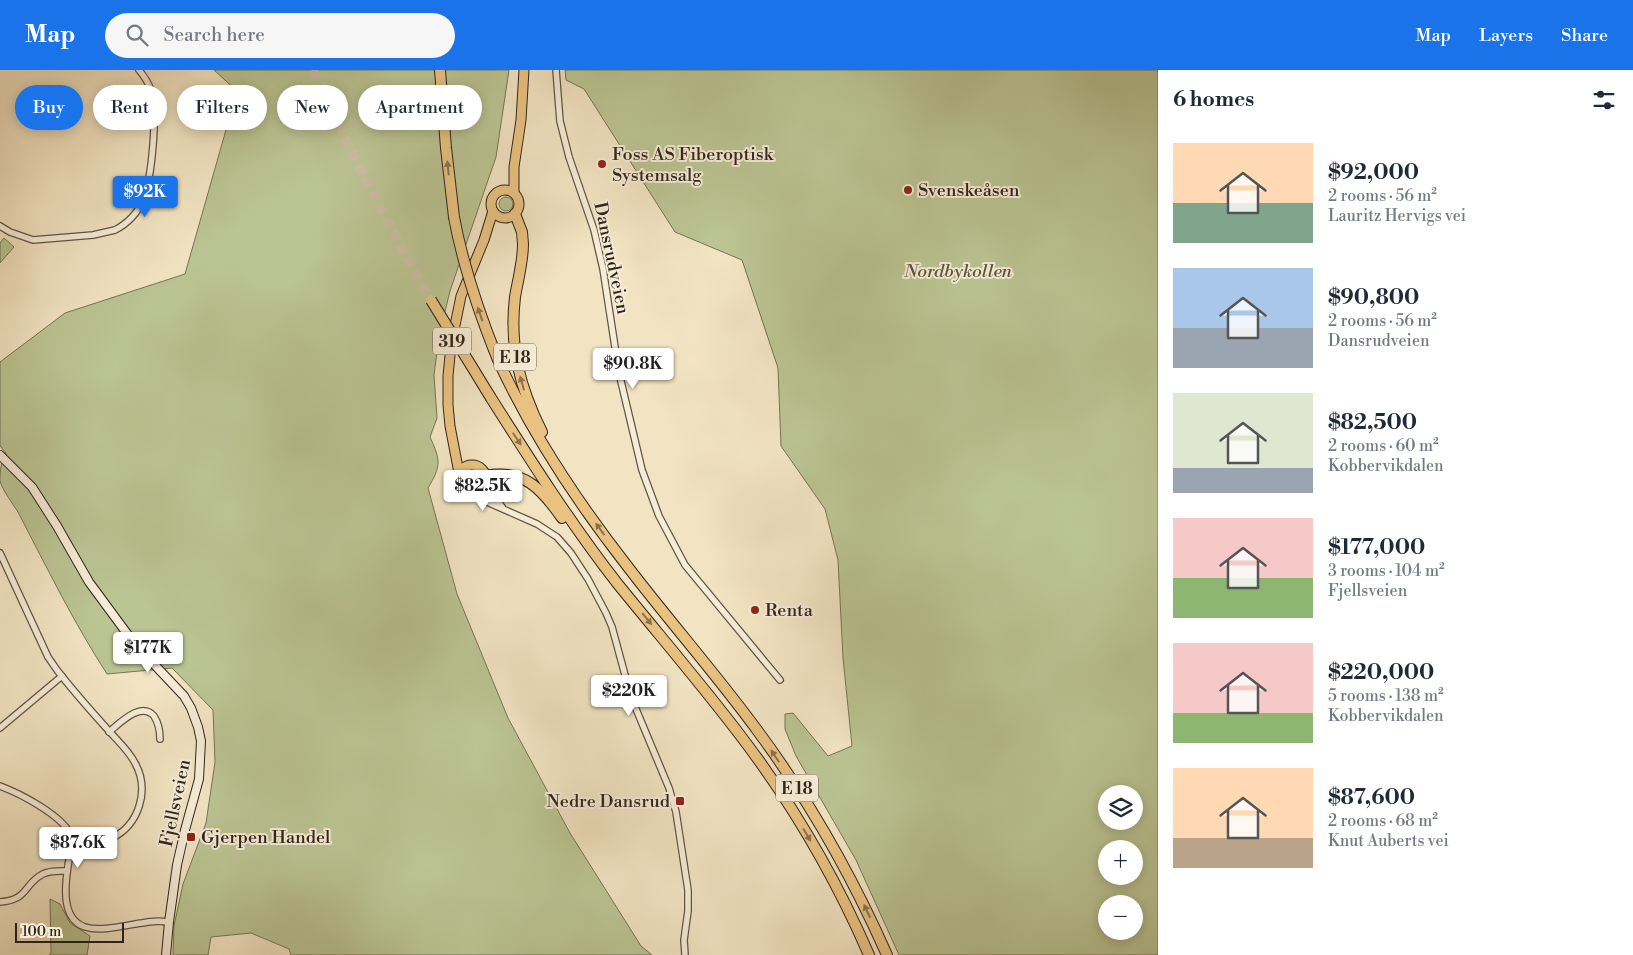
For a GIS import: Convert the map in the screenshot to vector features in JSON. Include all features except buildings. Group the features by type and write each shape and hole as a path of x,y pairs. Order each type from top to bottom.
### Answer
{"highway":[{"name":"E 18","path":"440,70 446,148 458,241 474,299 510,388 572,491 628,567 758,730 789,776 860,894 887,955"},
{"name":"E 18","path":"515,214 522,232 523,244 513,319 516,358 523,389 532,412 572,491"},
{"name":"E 18","path":"431,300 491,398 556,498 616,581 744,740 781,794 824,864 869,955"},
{"name":"E 18","path":"485,480 511,474 533,485 556,510 580,543 616,581"}],"main road":[{"name":"319","path":"515,214 519,204 514,193 514,168 521,120 524,70"},
{"name":"319","path":"476,493 467,492 461,488 458,481 459,473 448,405 451,345 461,296 484,240 493,211 491,204 493,198 497,192 504,190 514,168"},
{"path":"504,190 514,193"},
{"path":"493,211 502,218 509,218 515,214"},
{"name":"319","path":"484,240 502,218"},
{"name":"319","path":"455,447 471,465 480,468 485,480"},
{"name":"Fjellsveien","path":"0,454 32,487 89,582 134,643 184,696 198,727 201,741 199,779 181,846 173,887 166,955"},
{"path":"459,473 464,467 471,465"},
{"path":"476,493 480,491 485,480"}],"street":[{"path":"0,226 10,232 33,240 75,237 114,230 133,216 141,205 146,192 153,136 153,99 146,79 139,70"},
{"name":"Dansrudveien","path":"556,70 560,121 594,230 603,269 619,373 630,423 659,516 685,565 780,680"},
{"path":"485,480 504,508"},
{"path":"476,493 487,502 537,524 557,537 588,579 612,626 631,692 650,745 669,788 676,812 688,890 688,911 684,940 685,955"},
{"path":"0,552 48,657 130,755 140,774 142,789 138,812 134,820 117,836 105,842 72,848"},
{"path":"0,728 62,676"},
{"path":"109,732 140,710 145,710 151,713 158,722 160,739"},
{"path":"0,786 47,811 64,824 70,835 72,848 67,871 66,893 67,904 74,919 85,927 100,928 145,922 169,922"},
{"path":"0,902 16,900 41,875 48,872 67,871"}],"green space":[{"path":"214,70 509,70 496,157 450,291 439,336 434,375 437,418 430,437 438,463 428,488 457,594 508,718 570,833 641,946 652,955 291,955 289,949 251,933 211,937 208,955 173,955 174,926 183,884 206,823 215,762 213,710 172,668 107,674 95,655 50,575 19,514 1,485 1,466 6,453 0,446 0,362 65,313 185,274 226,130 267,130 267,85 230,85"},
{"name":"Nordbykollen","path":"565,70 1158,70 1158,955 899,955 856,860 796,756 785,729 785,714 793,713 828,756 852,746 843,658 838,560 825,509 781,446 778,368 742,260 675,232 584,89 566,80"},
{"path":"503,197 509,197 513,204 509,211 503,211 499,207 499,201"},
{"path":"4,238 14,247 0,263 0,243"},
{"path":"469,472 475,472 479,479 475,486 469,486 465,482 465,476"},
{"path":"50,899 60,904 70,923 90,936 87,955 49,955 51,953"}],"tunnel":[{"path":"313,70 369,186 431,300"}],"place":[{"name":"Foss AS Fiberoptisk Systemsalg","path":"602,164"},
{"name":"Svenskeåsen","path":"908,190"},
{"name":"Renta","path":"755,610"},
{"name":"Nedre Dansrud","path":"680,801"},
{"name":"Gjerpen Handel","path":"191,837"}]}
